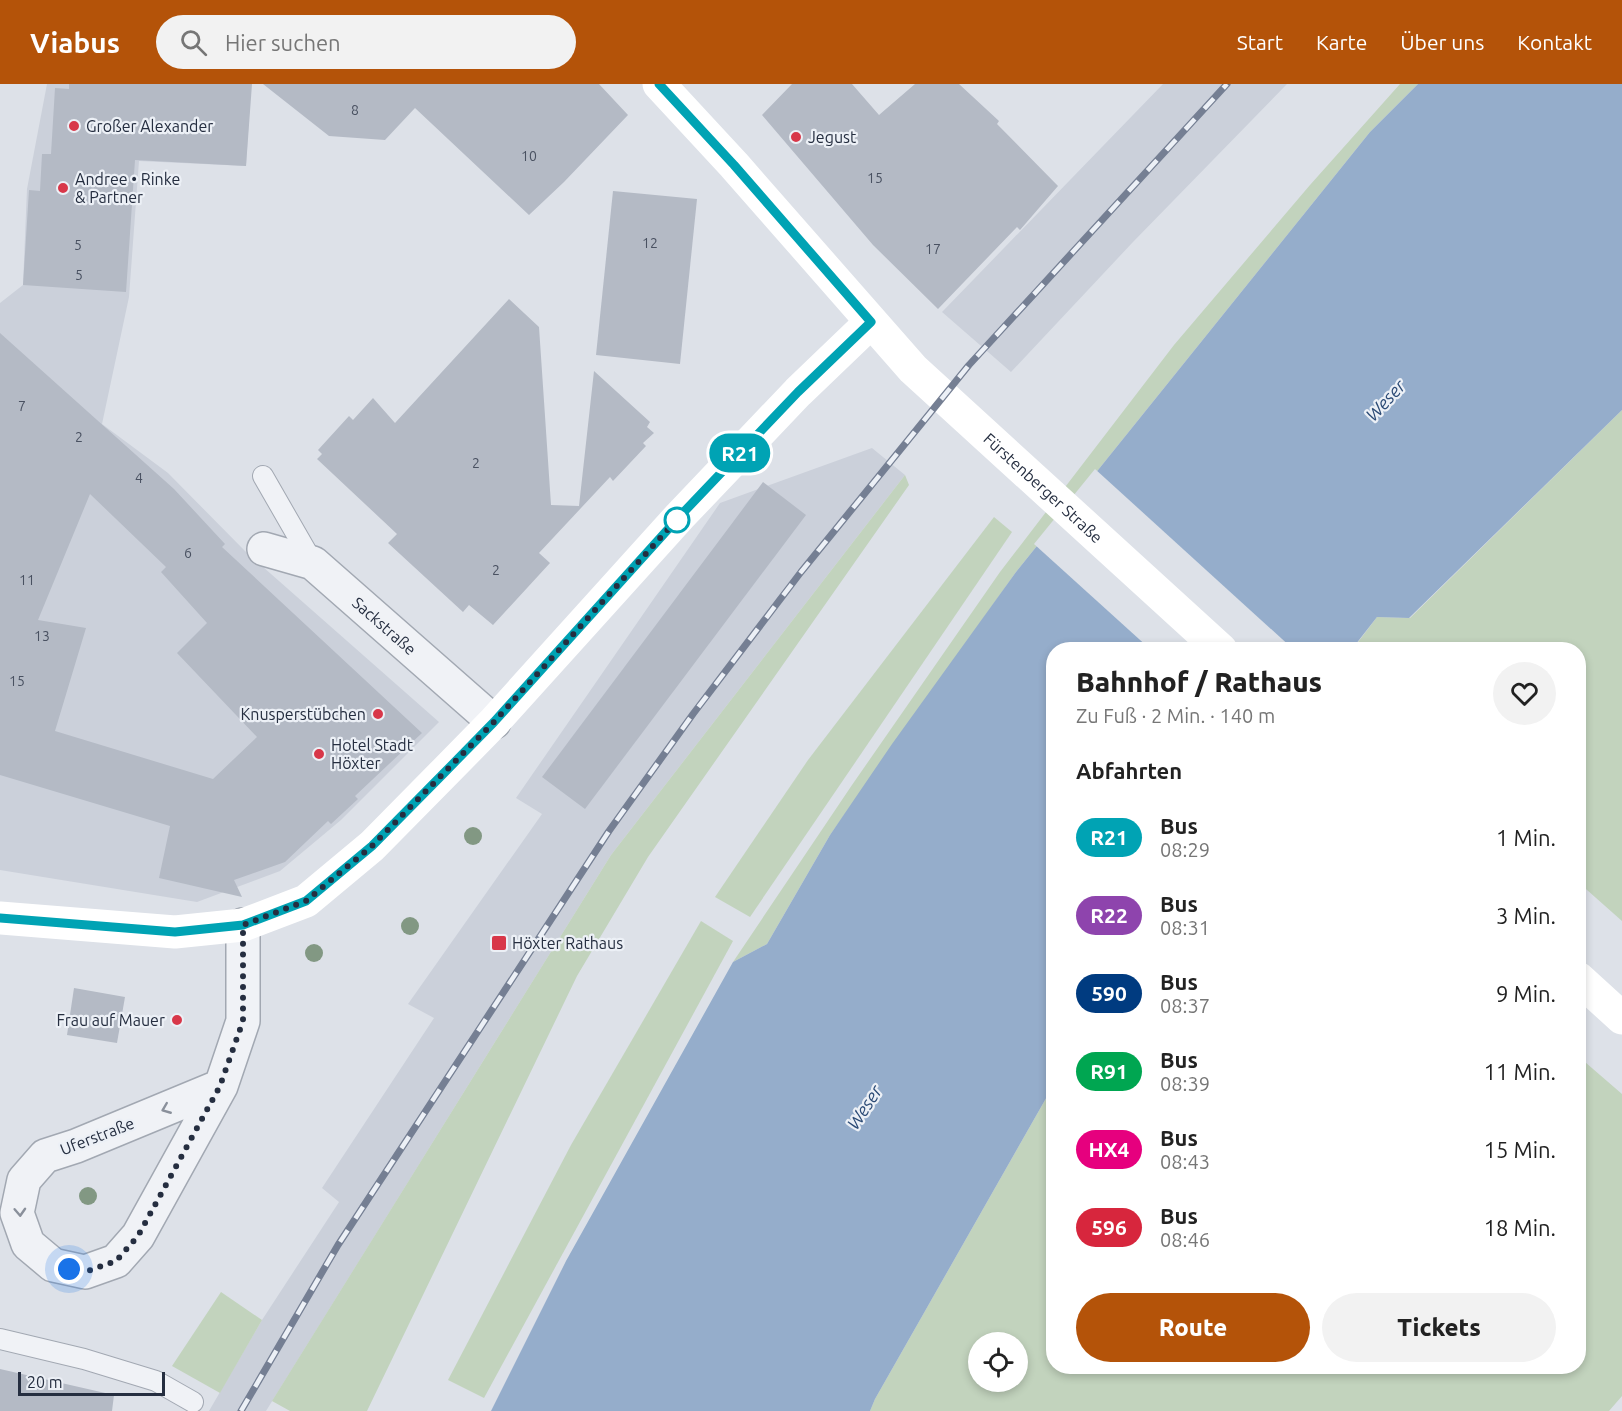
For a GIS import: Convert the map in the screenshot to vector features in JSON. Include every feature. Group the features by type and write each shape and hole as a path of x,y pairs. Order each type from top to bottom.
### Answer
{"main road":[{"name":"Fürstenberger Straße","path":"666,86 913,369 1212,642"},
{"path":"0,918 175,932 243,925 306,901 372,846 494,722 680,516 798,392 871,322"},
{"path":"1586,985 1622,1018"}],"street":[{"name":"Sackstraße","path":"264,549 313,563 494,722"},
{"name":"Uferstraße","path":"220,1086 76,1146 45,1156 24,1180 21,1191 17,1213 28,1244 53,1265 85,1272 116,1261 138,1236 220,1086 243,1021 243,925"}],"lane":[{"path":"263,476 313,563"},
{"path":"0,1339 84,1359 156,1381 193,1401"}],"shaded area":[{"path":"47,84 251,84 246,166 139,161 129,297 102,424 168,473 245,551 439,722 341,820 280,871 197,902 0,870 0,303 23,285 27,189"},
{"path":"1163,84 1287,84 1133,242 1011,372 942,312"},
{"path":"872,448 905,475 611,855 266,1411 209,1411 262,1320 339,1202 322,1188 434,1018 408,1004 542,814 516,798 720,503"}],"green space":[{"path":"1400,84 1418,84 1370,132 1016,572 830,835 767,944 733,962 1000,572 1174,345 1310,185"},
{"path":"1622,410 1622,921 1586,889 1586,642 1358,642 1377,617 1410,618"},
{"path":"905,475 909,485 648,857 577,976 367,1411 290,1411 272,1401 611,855"},
{"path":"994,517 1012,532 750,917 715,897 808,760"},
{"path":"701,921 733,941 484,1398 448,1380 571,1145"},
{"path":"1586,1063 1622,1094 1622,1396 1609,1411 870,1411 1046,1098 1046,1374 1586,1374"},
{"path":"221,1292 262,1320 220,1393 172,1366"}],"water":[{"name":"Weser","path":"1418,84 1622,84 1622,410 1409,618 1377,617 1357,642 1046,642 1046,1098 870,1411 491,1411 566,1261 733,962 767,944 830,835 892,744 1016,572 1370,132"}],"pier":[{"path":"1095,469 1285,642 1142,642 1034,544"}],"building":[{"path":"69,84 252,84 246,166 135,160 126,292 23,285 29,190 40,191 42,154 51,154 55,88 69,89"},
{"path":"263,84 599,84 628,115 529,215 415,108 385,140 329,136"},
{"path":"792,84 852,84 879,115 915,84 959,84 999,121 997,124 1058,186 1020,230 1017,227 938,309 873,245 762,115"},
{"path":"613,191 697,199 680,364 596,355"},
{"path":"509,299 539,327 551,505 579,506 594,371 650,422 647,427 654,433 643,443 646,446 613,481 610,477 539,553 550,563 493,625 469,605 463,612 388,543 397,534 317,459 322,454 318,450 349,416 353,420 373,398 395,423"},
{"path":"0,333 174,489 225,544 222,547 422,733 355,796 358,799 331,824 328,821 285,862 234,880 242,897 159,878 170,826 0,775","holes":["90,494 166,567 161,572 207,623 177,653 257,737 213,779 55,731 86,628 38,620"]},
{"path":"763,482 806,515 585,809 542,777"},
{"path":"74,988 125,997 117,1043 67,1035"},
{"path":"0,1369 114,1395 112,1411 0,1411"}],"railway":[{"path":"241,1411 338,1245 609,831 693,714 801,572 969,365 1227,84"}],"bus line":[{"name":"R21","path":"0,918 175,932 243,925 306,901 372,846 494,722 680,516 798,392 871,322 734,165 659,84"}],"place":[{"name":"Großer Alexander","path":"74,126"},
{"name":"Jegust","path":"796,137"},
{"name":"Andree • Rinke & Partner","path":"63,188"},
{"name":"Knusperstübchen","path":"378,714"},
{"name":"Hotel Stadt Höxter","path":"319,754"},
{"name":"Höxter Rathaus","path":"499,943"},
{"name":"Frau auf Mauer","path":"177,1020"}],"route":[{"path":"69,1269 85,1272 116,1261 138,1236 220,1086 243,1021 243,925 306,901 372,846 494,722 680,516 677,520"}]}
